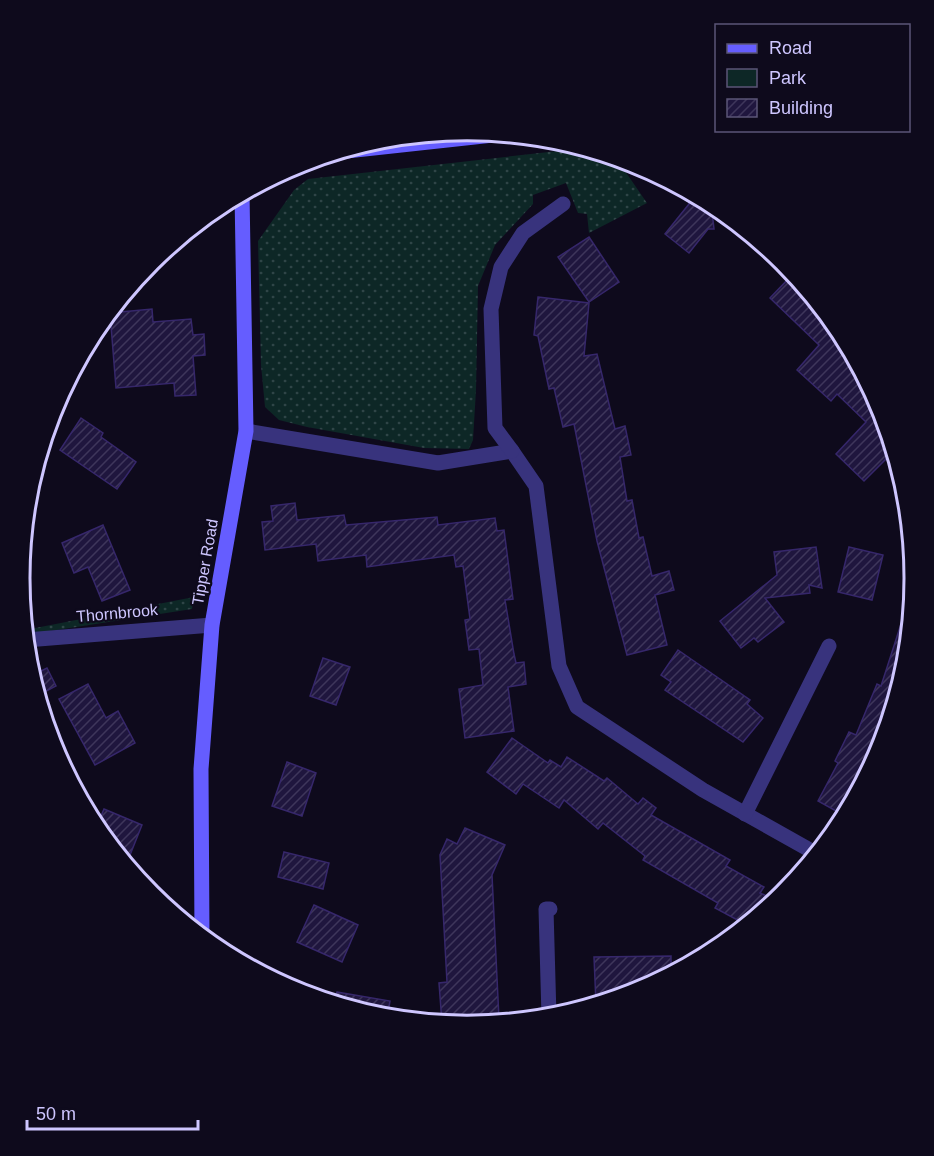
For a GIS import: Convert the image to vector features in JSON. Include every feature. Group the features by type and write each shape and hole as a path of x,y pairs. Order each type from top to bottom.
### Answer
{"street":[{"name":"Tipper Road","path":"202,926 201,769 212,625 246,431 242,204"},
{"path":"563,204 523,233 501,267 491,309 495,428 536,486 560,666 577,706 703,790 809,850"},
{"path":"246,431 438,463 512,451"},
{"name":"Thornbrook","path":"35,639 212,625"},
{"path":"745,814 830,646"},
{"path":"549,1007 546,909 550,909"}],"green space":[{"path":"559,151 625,171 647,203 589,233 587,214 578,213 566,183 533,195 533,204 495,245 478,286 473,440 469,449 424,448 279,420 265,407 261,365 258,241 294,190 308,179"},
{"path":"194,597 192,609 34,634 33,628"}],"building":[{"path":"689,202 713,217 714,229 708,229 689,253 665,234"},
{"path":"589,237 619,282 589,302 558,257"},
{"path":"787,280 830,335 859,385 871,411 887,458 864,481 836,454 866,422 837,394 831,401 797,370 819,345 770,298"},
{"path":"538,297 589,303 584,356 597,354 615,429 625,426 631,455 620,457 627,501 632,500 639,538 643,537 652,576 669,571 674,590 655,595 667,645 627,655 597,541 574,424 563,427 554,388 549,389 538,336 534,335"},
{"path":"152,309 153,322 191,319 193,335 204,334 205,355 193,356 196,395 175,396 174,383 116,388 111,325 120,312"},
{"path":"81,418 103,433 101,437 136,462 117,489 60,450"},
{"path":"295,503 297,520 344,515 346,525 437,517 438,525 495,518 497,531 504,530 513,599 505,600 516,663 524,662 526,684 508,687 514,731 465,738 459,689 483,685 479,649 469,650 465,620 470,619 463,566 456,567 454,555 367,567 366,555 318,561 316,544 265,550 262,522 273,521 271,506"},
{"path":"103,525 130,590 102,601 88,567 74,573 62,543"},
{"path":"816,547 822,588 809,585 810,593 765,598 784,622 758,642 754,638 741,648 720,621 777,575 774,552"},
{"path":"849,547 883,555 872,600 838,592"},
{"path":"901,623 896,663 881,718 859,771 836,811 818,801 838,763 835,761 849,732 856,735 877,684 881,686"},
{"path":"678,650 750,700 747,704 763,718 743,742 665,690 671,682 661,675"},
{"path":"323,658 350,667 336,705 310,696"},
{"path":"47,668 56,686 45,692 40,671"},
{"path":"88,684 106,718 118,711 135,743 95,765 59,699"},
{"path":"512,738 548,763 550,760 561,767 567,757 604,781 607,778 638,804 643,798 656,808 651,815 730,860 726,866 764,887 760,893 767,896 738,921 715,908 718,903 643,860 645,856 603,823 598,829 564,800 559,808 523,784 516,794 487,772"},
{"path":"287,762 316,773 302,816 272,806"},
{"path":"104,809 142,825 130,856 120,844 101,816"},
{"path":"465,828 505,845 492,875 499,1014 441,1014 439,983 447,982 440,855 447,839 457,844"},
{"path":"284,852 329,863 323,889 278,877"},
{"path":"314,905 358,925 342,962 297,942"},
{"path":"671,956 671,964 634,982 596,995 594,957"},
{"path":"337,992 390,1001 389,1008 354,1000 336,995"}]}
